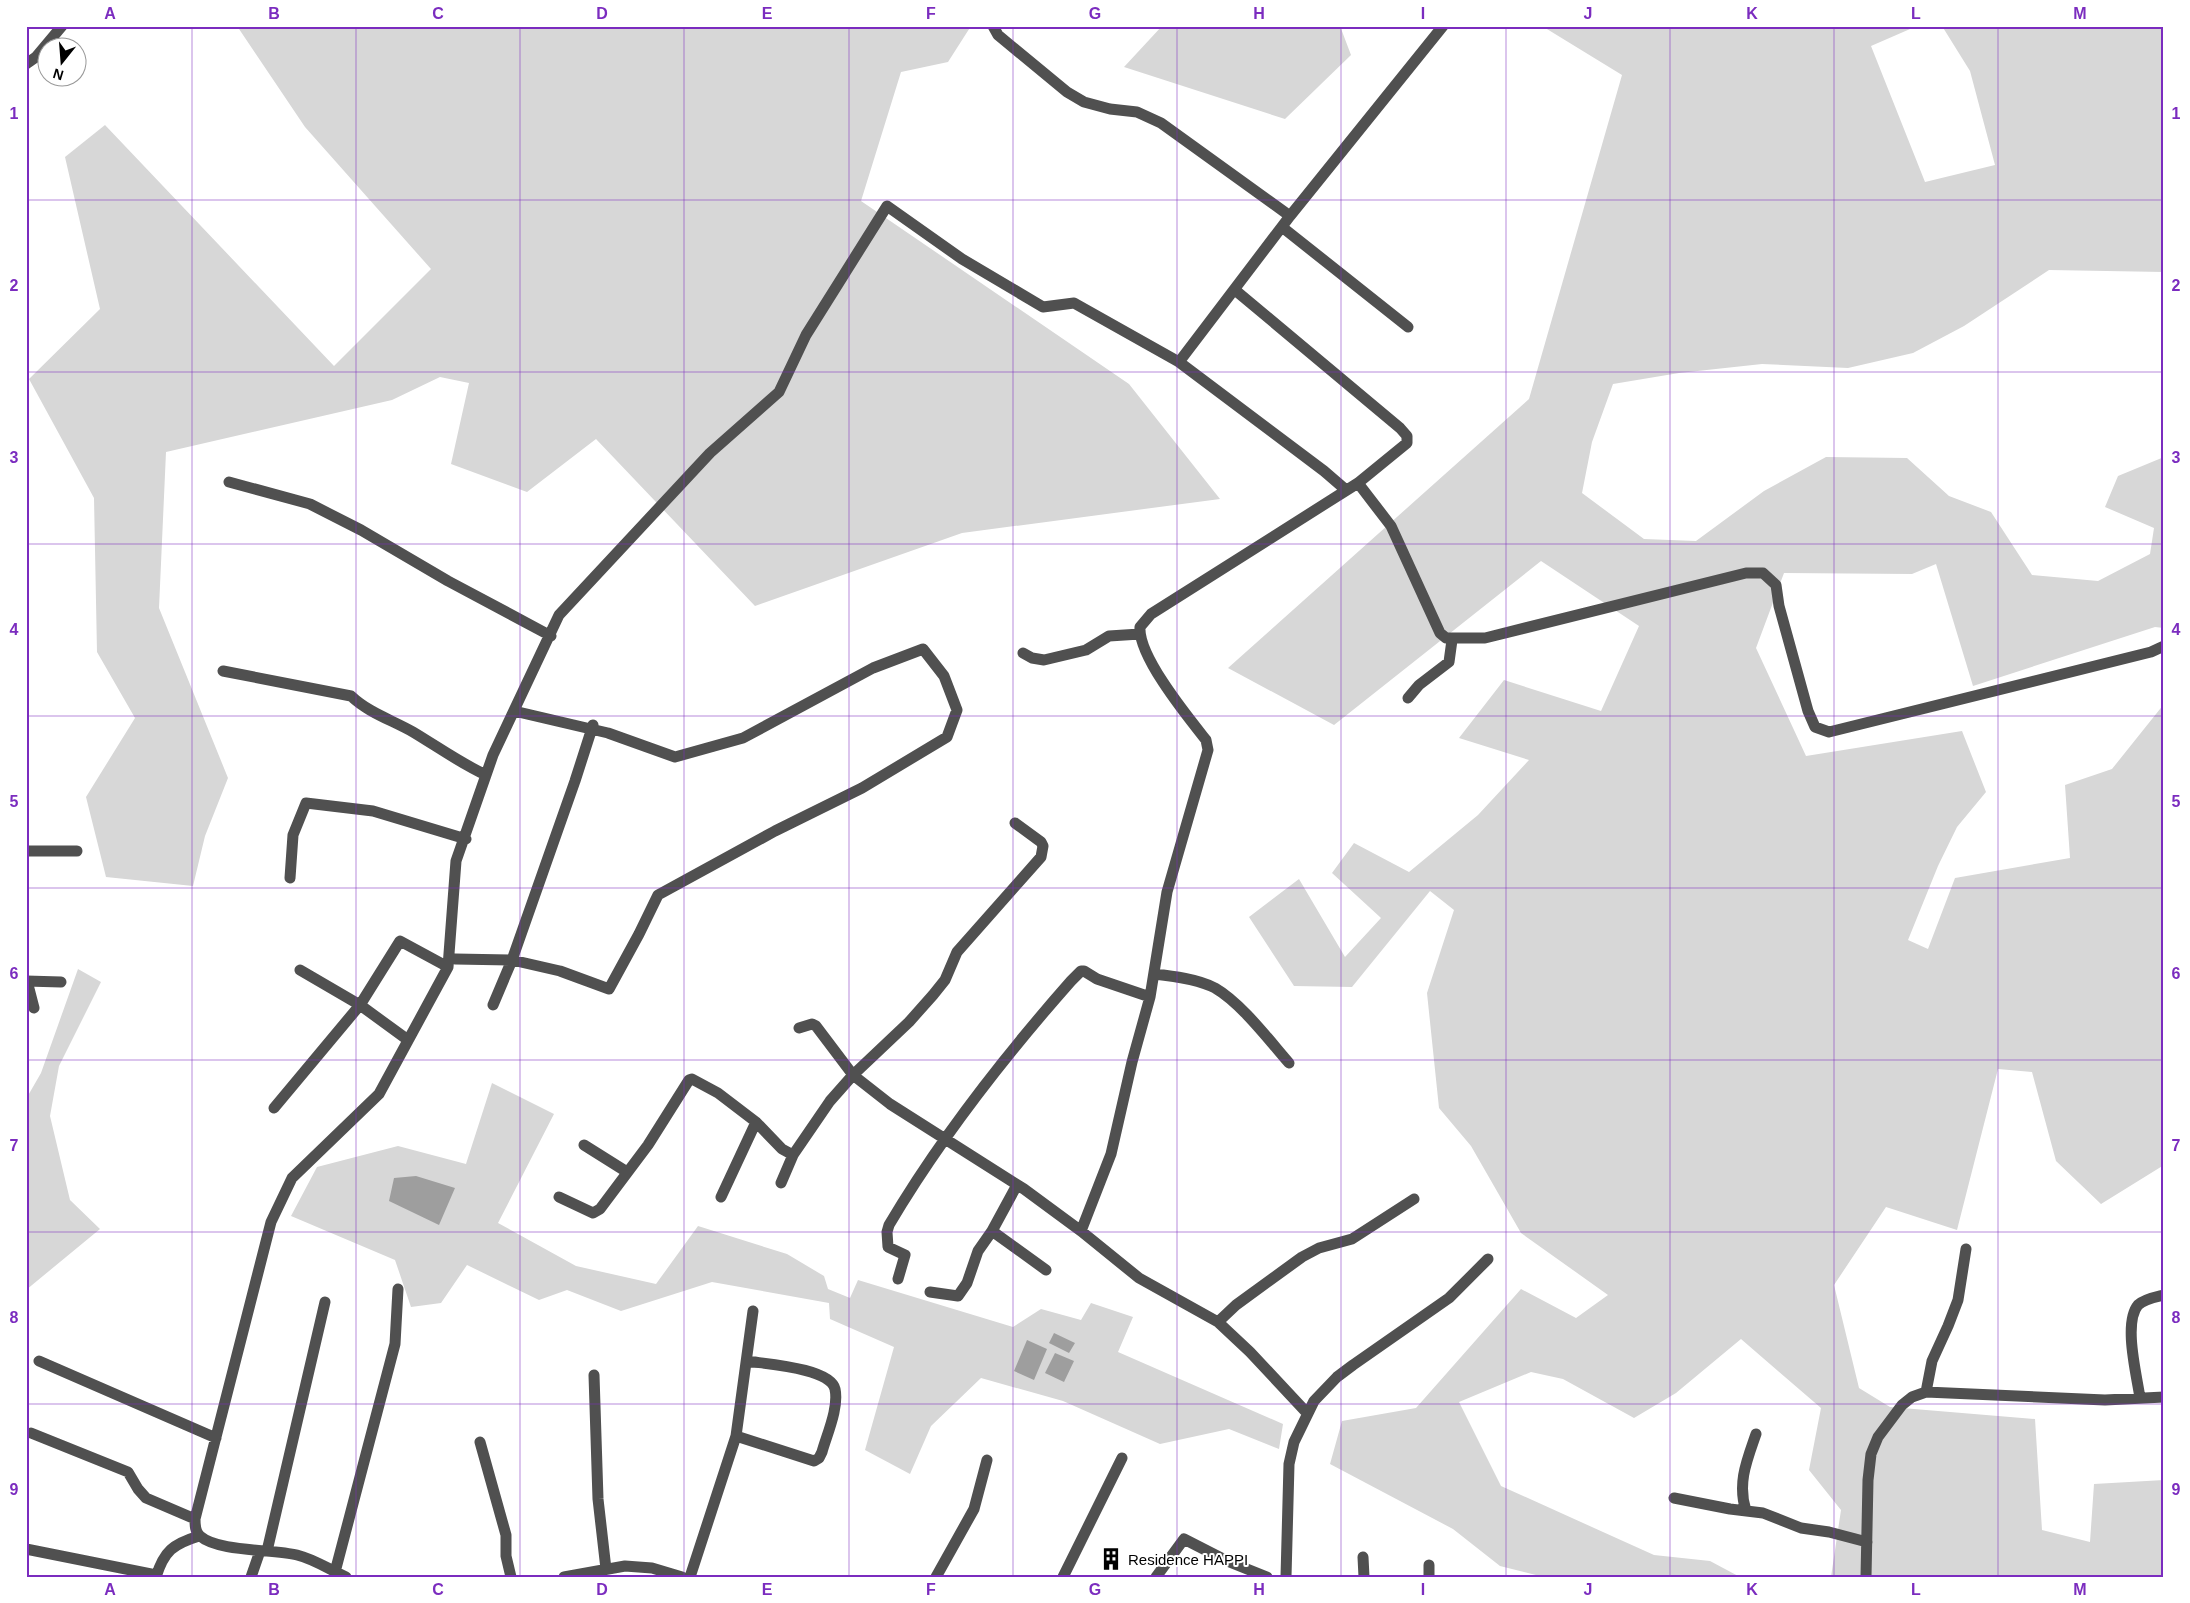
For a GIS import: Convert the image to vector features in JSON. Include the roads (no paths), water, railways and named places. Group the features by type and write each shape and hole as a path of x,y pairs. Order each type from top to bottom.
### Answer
{"street":[{"path":"26,64 36,57 62,26"},
{"path":"993,26 998,35 1067,92 1084,102 1110,109 1137,112 1161,123 1290,216"},
{"path":"1179,362 1290,216 1443,26"},
{"path":"346,1577 298,1555 214,1543 199,1536 196,1530 195,1519 270,1222 292,1178 379,1094 451,963 456,861 486,775 559,615 703,460 779,392 806,335 887,206 962,259 1043,307 1074,303 1179,362 1324,471 1346,490"},
{"path":"1282,227 1408,327"},
{"path":"1081,1231 1111,1154 1132,1062 1150,998 1167,892 1208,745 1166,688 1142,644 1140,627 1151,614 1358,483 1407,443 1407,436 1400,428 1235,290"},
{"path":"229,482 310,504 361,530 448,581 550,636"},
{"path":"1358,483 1391,526 1440,633 1452,640 1485,638 1746,573 1763,573 1776,585 1779,606 1808,711 1815,727 1830,732 2142,654 2164,646"},
{"path":"1023,652 1032,658 1044,660 1086,650 1110,636 1140,634"},
{"path":"1408,698 1419,685 1449,662 1452,640"},
{"path":"274,1108 360,1005 400,941 451,963 512,960 560,971 609,988 640,934 658,895 775,831 862,788 947,737 956,710 944,676 923,649 873,668 743,738 676,757 592,727 514,712"},
{"path":"223,671 351,696 363,708 413,732 462,764 486,775"},
{"path":"493,1005 512,960 576,781 592,727"},
{"path":"290,878 293,834 306,804 373,811 465,839"},
{"path":"781,1183 793,1155 830,1101 853,1075 909,1022 933,995 945,980 957,952 1041,857 1044,846 1041,842 1015,823"},
{"path":"26,850 77,851"},
{"path":"300,970 360,1005 408,1040"},
{"path":"898,1279 905,1255 888,1247 887,1232 889,1225 944,1140 985,1084 1080,971 1150,998"},
{"path":"1154,974 1174,976 1214,988 1251,1020 1289,1063"},
{"path":"34,1008 27,980 61,982"},
{"path":"799,1028 812,1024 820,1029 853,1075 890,1104 944,1140 1017,1184 1081,1231 1139,1278 1218,1322 1250,1352 1307,1413"},
{"path":"559,1197 593,1213 597,1212 648,1145 692,1079 718,1092 756,1122 782,1149 793,1155"},
{"path":"721,1197 756,1122"},
{"path":"584,1145 628,1172"},
{"path":"930,1292 958,1296 967,1283 974,1258 992,1231 1017,1184"},
{"path":"1218,1322 1236,1305 1302,1257 1319,1248 1352,1239 1414,1199"},
{"path":"992,1231 1046,1270"},
{"path":"1926,1392 1932,1361 1958,1300 1966,1249"},
{"path":"1286,1577 1289,1464 1294,1442 1307,1413 1314,1402 1337,1377 1436,1309 1488,1259"},
{"path":"335,1572 395,1344 398,1289"},
{"path":"2140,1398 2132,1335 2132,1317 2138,1306 2143,1302 2164,1295"},
{"path":"252,1577 263,1551 325,1302"},
{"path":"690,1577 736,1436 753,1311"},
{"path":"39,1361 216,1438"},
{"path":"736,1436 814,1461 819,1458 822,1452 835,1402 834,1386 831,1381 822,1376 805,1370 747,1361"},
{"path":"594,1375 598,1499 606,1569"},
{"path":"1866,1577 1871,1454 1878,1436 1902,1405 1912,1397 1926,1392 2087,1400 2164,1396"},
{"path":"30,1433 128,1472 138,1490 146,1498 195,1519"},
{"path":"1746,1510 1742,1498 1741,1484 1756,1434"},
{"path":"480,1442 506,1535 506,1556 512,1577"},
{"path":"1063,1577 1122,1458"},
{"path":"936,1577 974,1509 987,1460"},
{"path":"1674,1498 1763,1513 1801,1528 1829,1532 1867,1542"},
{"path":"26,1548 156,1576 165,1554 185,1540 199,1536"},
{"path":"1156,1577 1157,1572 1184,1539 1227,1561 1267,1577"},
{"path":"1363,1557 1364,1577"},
{"path":"564,1577 606,1569 641,1566 682,1577"}],"place":[{"name":"Residence HAPPI","path":"1111,1559"}]}
